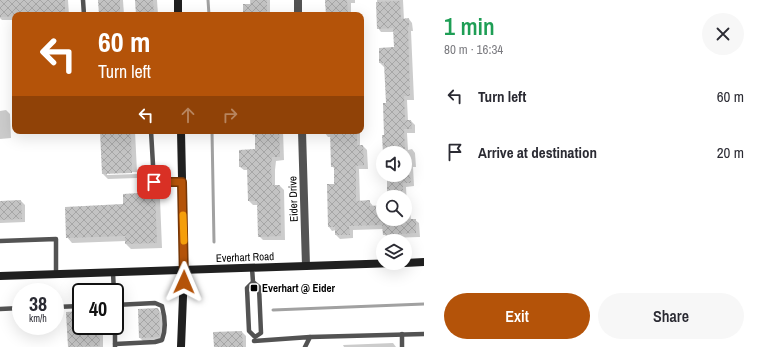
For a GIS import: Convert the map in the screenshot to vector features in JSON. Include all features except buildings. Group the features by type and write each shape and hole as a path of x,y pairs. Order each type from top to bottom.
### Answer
{"main road":[{"path":"178,0 178,12"},
{"path":"181,134 184,271 181,347"},
{"path":"412,263 424,262"},
{"name":"Everhart Road","path":"0,276 376,264"}],"street":[{"path":"298,0 298,12"},
{"name":"Eider Drive","path":"302,134 306,266"}],"lane":[{"path":"83,0 84,12"},
{"path":"151,134 154,182 182,182"},
{"path":"0,241 56,239 56,274"},
{"path":"252,268 253,282 259,287 261,333 254,339"},
{"path":"113,273 114,283"},
{"path":"253,282 247,288 249,331 254,339 254,347"},
{"path":"115,345 155,342 162,340 164,334 164,314 162,306 155,303 124,305"},
{"path":"0,309 12,308"},
{"path":"402,334 402,347"},
{"path":"254,339 424,334"},
{"path":"305,347 310,337"}],"waterway":[{"path":"208,0 209,12"},
{"path":"212,134 214,242"},
{"path":"273,310 424,304"}],"slow traffic":[{"path":"183,215 184,241"}],"place":[{"name":"Everhart @ Eider","path":"254,288"}],"route":[{"path":"154,182 182,182 184,282"}]}
